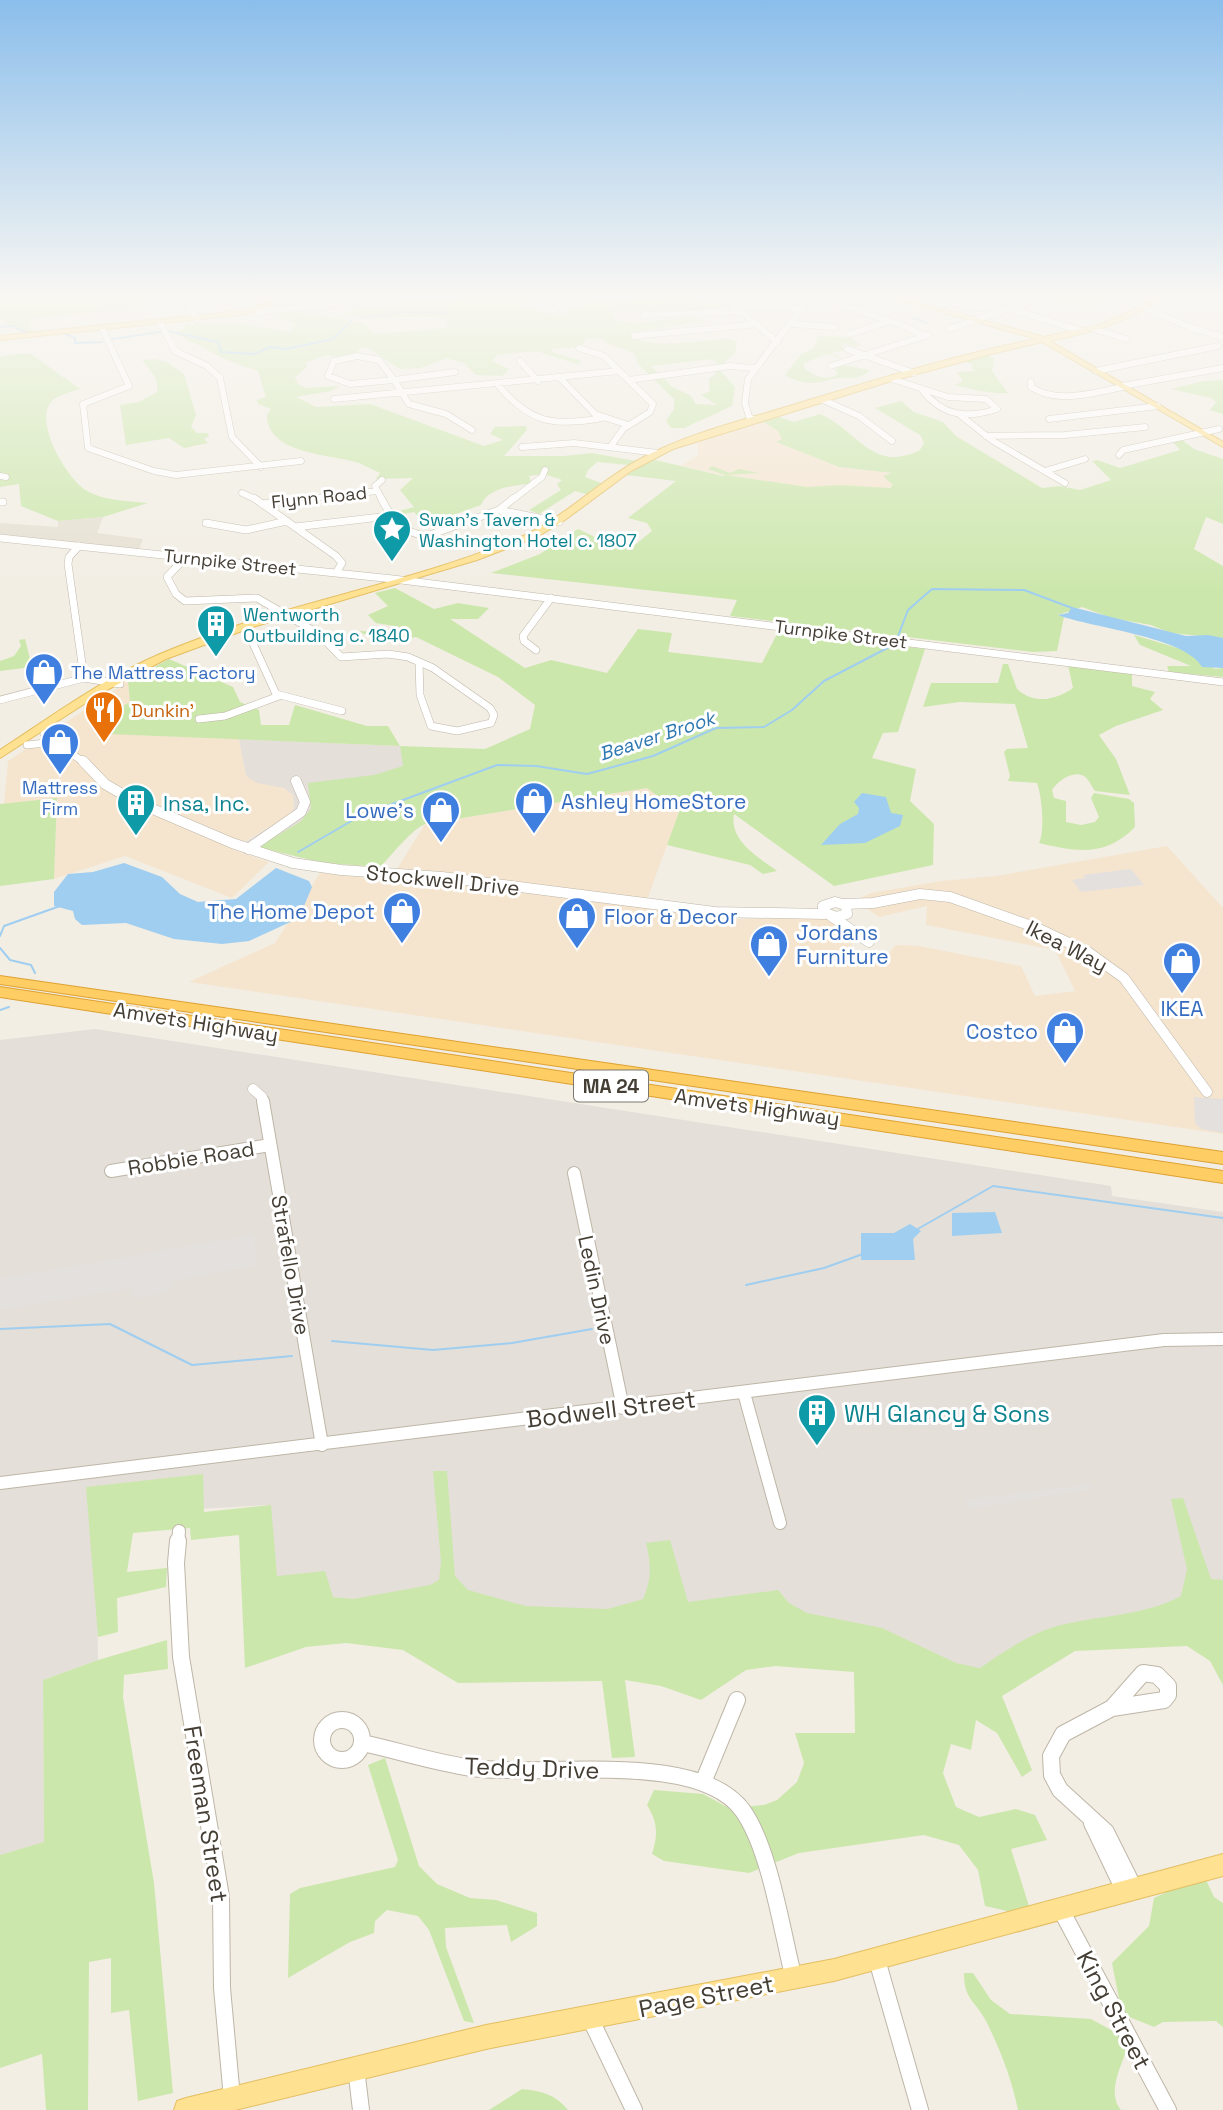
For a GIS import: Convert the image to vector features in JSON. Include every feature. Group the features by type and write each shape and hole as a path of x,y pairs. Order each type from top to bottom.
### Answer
{"highway":[{"path":"0,970 53,988"},
{"name":"Amvets Highway","path":"0,980 1223,1158"},
{"name":"Amvets Highway","path":"0,992 1223,1177"},
{"path":"0,998 32,997"}],"main road":[{"path":"0,755 151,663 246,628 427,575 516,543 559,522 625,471 659,453 738,425 750,415 844,393"},
{"path":"1135,393 1223,445"},
{"path":"0,762 40,733"},
{"name":"Page Street","path":"186,2110 486,2037 794,1979 877,1960 1223,1865"}],"street":[{"path":"111,393 83,404 86,446 169,474 301,461"},
{"path":"223,393 232,438 261,467"},
{"path":"334,399 396,393"},
{"path":"401,393 410,405 444,413 472,430"},
{"path":"506,393 521,410 535,417 568,421 602,418 628,425"},
{"path":"576,393 602,418"},
{"path":"611,446 628,425 650,412 653,406 641,393"},
{"path":"747,393 750,415"},
{"path":"925,393 932,404 947,413 961,415 997,408 984,399 935,393"},
{"path":"1041,393 1054,397 1076,393"},
{"path":"823,400 857,414 892,441"},
{"path":"1049,419 1158,407"},
{"path":"961,415 986,436 1065,483"},
{"path":"986,436 1050,436 1145,427"},
{"path":"1119,454 1123,450 1219,429"},
{"path":"522,447 569,443 659,453"},
{"path":"1045,471 1085,459"},
{"path":"382,480 376,483 377,491 389,516 412,532 425,536 499,510 543,477 545,470"},
{"name":"Flynn Road","path":"262,504 377,491"},
{"path":"242,493 251,496 336,556 342,563 336,573"},
{"path":"499,510 559,522"},
{"path":"295,527 389,516"},
{"path":"206,523 246,530 286,521"},
{"name":"Turnpike Street","path":"0,538 404,580 1223,682"},
{"path":"79,546 69,557 68,564 78,652 84,678"},
{"path":"186,557 167,577 176,594 185,601 251,596 319,634 341,657 359,659 395,654 419,663 491,708 494,715 491,723 457,731 431,726 426,717 418,679 419,663"},
{"name":"Turnpike Street","path":"427,575 430,582 460,587"},
{"path":"536,650 524,641 523,636 551,598"},
{"path":"246,628 269,685 279,696"},
{"path":"0,700 84,678 117,683"},
{"path":"199,719 229,715 279,696 342,711"},
{"name":"Stockwell Drive","path":"40,733 78,756 105,784 152,810 248,849 287,861 332,869 427,875 715,912 826,912"},
{"name":"Stockwell Drive","path":"40,733 56,735 79,748 118,791"},
{"path":"27,745 58,743"},
{"path":"248,849 301,812 305,802 296,781"},
{"name":"Ikea Way","path":"846,910 920,894 950,897 1037,928 1097,957 1124,978 1207,1092"},
{"path":"826,912 832,902 846,910"},
{"path":"826,912 846,910"},
{"path":"846,910 848,930"},
{"path":"826,912 848,930 869,942"},
{"name":"Strafello Drive","path":"253,1089 262,1097 322,1445"},
{"name":"Robbie Road","path":"111,1171 270,1145"},
{"name":"Ledin Drive","path":"575,1172 622,1408"},
{"name":"Bodwell Street","path":"0,1483 1164,1340 1223,1339"},
{"path":"744,1393 780,1523"},
{"name":"Freeman Street","path":"180,1531 176,1563 181,1657 221,1897 222,1988 232,2098"},
{"path":"1112,1708 1139,1675 1148,1672 1166,1682 1169,1691 1166,1698 1154,1703 1112,1708 1063,1734 1051,1756 1052,1775 1060,1790 1089,1818 1130,1891"},
{"path":"1132,1685 1132,1696 1144,1703"},
{"path":"737,1700 704,1780 731,1796 752,1823 794,1979"},
{"name":"Teddy Drive","path":"363,1744 473,1769 673,1773 704,1780"},
{"name":"King Street","path":"1061,1910 1167,2110"},
{"path":"877,1960 920,2110"},
{"path":"590,2018 634,2110"},
{"path":"356,2068 361,2110"}],"shaded area":[{"path":"762,421 780,432 782,439 778,443 839,467 893,473 884,476 894,486 883,489 840,485 809,488 681,466 698,455 698,443"},
{"path":"103,517 97,533 143,539 138,551 0,536 0,523 58,527 58,521"},
{"path":"128,681 134,735 239,739 246,776 284,788 293,795 294,808 290,815 232,849 269,862 232,898 125,856 54,879 57,798 4,804 8,761"},
{"path":"239,739 400,746 404,766 258,847 245,842 290,815 294,808 293,795 284,788 257,783 246,776"},
{"path":"648,788 679,812 644,908 737,919 823,918 838,925 855,950 867,956 887,955 896,945 919,946 1021,966 1035,996 1075,991 1055,950 926,925 927,906 879,917 855,900 871,893 941,881 996,876 1167,846 1223,908 1223,1134 189,982 275,943 320,873 392,877 425,824"},
{"path":"1131,869 1144,885 1081,892 1072,880 1085,878 1083,875"},
{"path":"95,1029 1111,1186 1112,1196 1223,1212 1223,1612 1073,1646 999,1698 869,1638 264,1606 267,1505 96,1515 98,1660 43,1680 44,1843 0,1855 0,1040"},
{"path":"1194,1097 1223,1099 1223,1133 1201,1129 1195,1123"},
{"path":"253,1235 257,1265 170,1281 171,1291 135,1299 132,1288 0,1310 0,1279"},
{"path":"1091,1484 1093,1489 968,1509 964,1500"}],"green space":[{"path":"0,393 66,393 51,402 46,423 54,448 69,473 91,493 115,500 148,503 103,517 58,521 21,506 19,484 0,487"},
{"path":"154,393 190,393 196,415 191,427 197,433 208,433 209,436 204,439 208,443 184,448 169,438 126,445 120,405 139,402"},
{"path":"265,393 317,393 296,397 316,407 370,404 484,446 503,440 490,434 495,427 526,426 527,430 504,456 592,453 636,461 629,465 597,462 585,477 601,483 601,486 594,488 589,495 575,491 539,514 529,510 561,490 557,484 562,480 544,474 529,476 531,482 528,484 494,491 481,505 425,525 414,512 394,516 392,513 414,507 400,490 413,478 376,479 380,473 359,463 303,451 289,445 278,438 270,428 267,415 271,409 258,404 257,400 266,397"},
{"path":"668,393 687,393 696,404 717,405 701,395 734,393 732,406 684,428 671,428 666,421 674,409 674,399"},
{"path":"1191,393 1223,393 1223,414 1210,410 1216,402 1211,398"},
{"path":"901,401 914,412 943,422 956,436 1042,488 1060,486 1080,490 1111,480 1092,461 1097,460 1120,468 1180,450 1172,441 1181,439 1194,449 1223,459 1223,524 1206,517 1194,549 1223,566 1223,638 1170,633 1151,625 1112,618 1082,607 1058,615 1064,617 1057,651 1033,652 730,616 737,600 491,573 540,554 578,529 620,549 636,544 652,531 647,523 628,518 676,481 626,475 651,459 723,476 725,475 708,469 712,466 730,473 739,469 759,473 726,475 807,487 840,485 890,488 893,485 883,476 892,473 839,467 776,442 782,439 778,431 762,421 775,416 794,422 820,414 877,453 889,457 903,456 920,450 924,443 920,435 875,408"},
{"path":"395,588 434,609 458,603 489,608 478,619 450,619 525,668 551,660 607,673 638,629 672,633 668,652 762,663 778,632 925,649 898,732 883,733 872,758 916,769 910,801 934,824 933,865 834,886 734,814 734,824 740,840 777,871 763,874 750,865 667,845 679,812 647,788 425,824 408,837 380,867 323,863 258,847 300,822 311,809 308,783 374,775 403,766 400,746 485,749 530,729 535,705 498,677 416,637 381,644 359,631 394,633 400,627 376,623 368,615 388,606 375,593"},
{"path":"1134,635 1181,649 1215,669 1223,668 1223,677 1169,672 1167,666 1191,666 1140,645"},
{"path":"25,639 32,667 0,671 0,661 14,656 21,646 19,640"},
{"path":"169,659 233,687 240,702 259,710 261,725 289,725 295,705 367,726 388,726 400,746 108,734 105,725 117,716 113,712 130,702 128,681"},
{"path":"1003,664 1008,664 1017,689 1038,699 1052,698 1073,688 1068,665 1132,673 1132,686 1155,692 1150,699 1163,710 1116,726 1099,735 1116,759 1130,795 1095,791 1084,776 1075,774 1066,777 1052,790 1054,798 1066,801 1066,822 1081,825 1095,822 1099,817 1091,798 1094,793 1129,799 1134,803 1135,827 1124,837 1102,848 1090,850 1066,849 1039,843 1042,814 1037,783 1008,781 1010,776 1004,752 1007,749 1028,748 1015,704 960,702 923,707 931,683 998,683"},
{"path":"57,798 54,879 0,886 0,804"},
{"path":"433,1471 447,1471 455,1576 468,1590 525,1606 608,1609 643,1599 650,1571 646,1543 670,1540 688,1602 778,1590 789,1603 807,1613 882,1628 956,1663 980,1668 1019,1643 1050,1628 1152,1608 1181,1596 1187,1569 1171,1499 1183,1498 1211,1579 1223,1580 1223,1685 1210,1661 1187,1646 1075,1651 1002,1696 1032,1770 1022,1777 997,1733 976,1720 971,1750 951,1744 943,1773 956,1807 979,1817 1016,1809 1035,1815 1047,1840 1011,1849 1029,1906 1016,1913 985,1906 978,1870 959,1845 924,1835 799,1853 749,1873 664,1861 652,1854 656,1829 647,1805 654,1790 703,1794 729,1808 764,1805 777,1800 797,1782 804,1763 795,1733 855,1733 854,1672 775,1666 746,1670 701,1700 661,1686 625,1680 635,1757 612,1758 602,1681 458,1683 403,1650 346,1643 306,1647 245,1668 239,1535 191,1540 190,1528 133,1533 127,1572 167,1568 166,1587 117,1598 118,1632 98,1637 86,1487 203,1474 204,1512 271,1505 277,1576 325,1571 333,1597 353,1599 430,1585 439,1580 441,1562"},
{"path":"167,1640 168,1669 124,1675 123,1697 154,1883 173,2093 138,2101 129,2010 111,2013 111,1958 89,1962 88,2110 46,2110 42,2054 0,2068 0,1855 44,1842 43,1680 98,1660"},
{"path":"385,1758 419,1866 437,1884 470,1898 496,1900 537,1913 537,1926 511,1942 507,1925 445,1928 446,1947 474,2023 464,2021 429,1930 418,1916 387,1910 375,1921 374,1933 350,1942 288,1978 290,1894 300,1888 395,1867 398,1860 368,1765"},
{"path":"1206,1880 1214,1897 1223,1903 1223,2027 1216,2021 1163,2022 1154,2027 1122,2014 1112,1963 1149,1926 1154,1898 1177,1887"},
{"path":"964,1973 973,1973 991,2000 1010,2014 1091,2019 1122,2036 1128,2046 1115,2087 1117,2103 1121,2110 1018,2110 1001,2054 986,2021 968,1995"},
{"path":"522,2089 547,2094 568,2110 489,2110"}],"water":[{"path":"1072,607 1186,636 1208,635 1223,638 1223,668 1202,667 1193,657 1178,648 1158,641 1058,615 1068,613"},
{"path":"862,793 886,797 891,813 903,815 900,826 865,843 821,845 840,824 858,814 859,808 854,802"},
{"path":"124,863 162,877 180,894 198,902 236,899 276,868 309,881 312,887 299,918 249,941 222,944 174,939 126,923 82,925 75,919 73,911 54,906 54,892 68,874 93,872"},
{"path":"995,1212 1002,1233 952,1236 952,1213"},
{"path":"910,1224 921,1231 913,1239 915,1260 861,1260 861,1233 894,1233"}],"waterway":[{"name":"Beaver Brook","path":"897,639 908,610 932,589 1024,590 1072,608"},
{"name":"Beaver Brook","path":"298,852 360,816 497,765 536,766 587,774 653,756 716,728 764,727 792,710 824,681 893,645"},
{"name":"Beaver Brook","path":"0,936 4,926 60,906"},
{"name":"Beaver Brook","path":"0,948 10,960 31,965 35,973"},
{"name":"Beaver Brook","path":"0,1010 9,1007"},
{"path":"916,1230 993,1186 1223,1218"},
{"path":"746,1285 824,1268 863,1254"},
{"path":"0,1329 110,1324 192,1365 292,1356"},
{"path":"332,1341 433,1350 512,1343 592,1329"}],"place":[{"name":"Swan's Tavern & Washington Hotel c. 1807","path":"392,563"},
{"name":"Wentworth Outbuilding c. 1840","path":"216,658"},
{"name":"The Mattress Factory","path":"44,706"},
{"name":"Dunkin'","path":"104,744"},
{"name":"Mattress Firm","path":"60,776"},
{"name":"Ashley HomeStore","path":"534,835"},
{"name":"Insa, Inc.","path":"136,837"},
{"name":"Lowe's","path":"441,844"},
{"name":"The Home Depot","path":"402,945"},
{"name":"Floor & Decor","path":"577,950"},
{"name":"Jordans Furniture","path":"769,978"},
{"name":"IKEA","path":"1182,995"},
{"name":"Costco","path":"1065,1065"},
{"name":"WH Glancy & Sons","path":"817,1447"}]}
